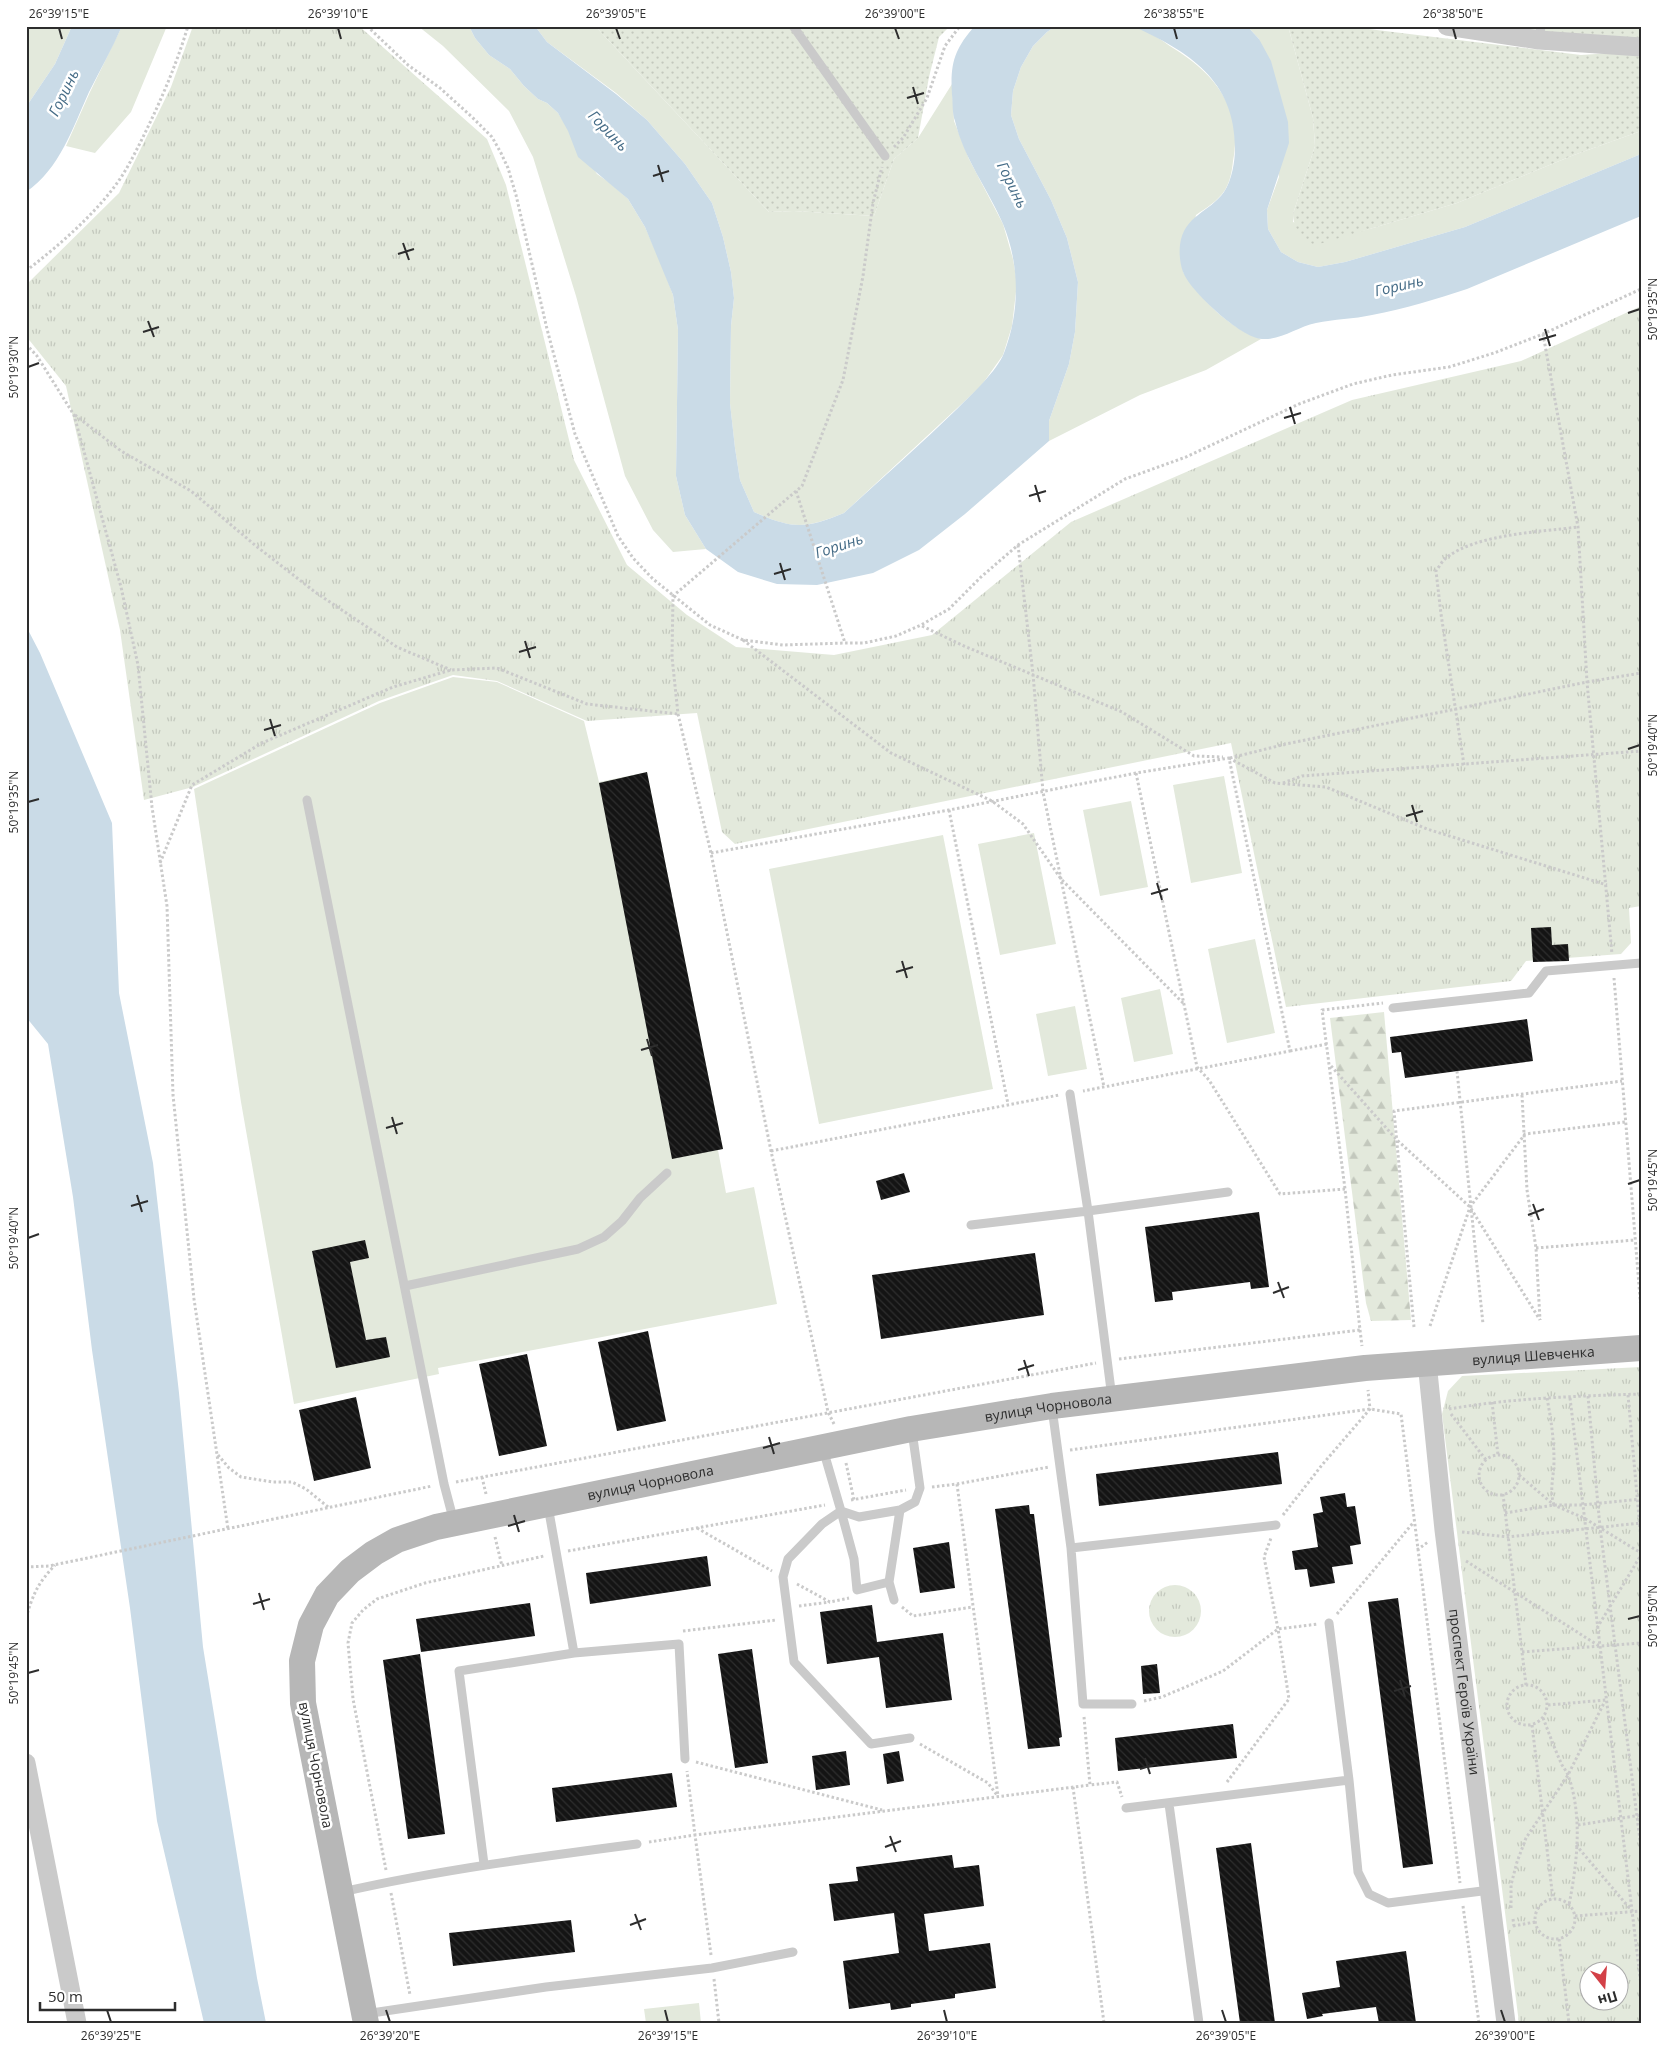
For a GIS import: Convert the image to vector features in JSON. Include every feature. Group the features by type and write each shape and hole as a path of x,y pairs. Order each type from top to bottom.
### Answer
{"street":[{"path":"1447,26 1540,33 1641,47"},
{"name":"вулиця Шевченка","path":"1427,1362 1641,1348"},
{"name":"вулиця Чорновола","path":"365,2019 303,1703 302,1661 311,1625 327,1595 350,1571 374,1553 397,1540 454,1522 911,1428 1112,1398 1427,1362"},
{"name":"проспект Героїв України","path":"1427,1362 1444,1530 1506,2023"},
{"path":"26,1763 34,1843 77,2023"}],"lane":[{"path":"792,26 885,156"},
{"path":"307,800 406,1286 444,1484 454,1522"},
{"path":"1393,1008 1529,993 1546,971 1641,963"},
{"path":"1070,1094 1088,1210 1112,1398"},
{"path":"406,1286 578,1249 604,1237 622,1221 640,1198 667,1174"},
{"path":"971,1225 1228,1192"},
{"path":"1052,1406 1071,1548 1083,1704 1132,1704"},
{"path":"840,1507 859,1517 900,1510 915,1502 920,1488 911,1428"},
{"path":"823,1447 854,1559 857,1590 889,1582"},
{"path":"548,1502 574,1653"},
{"path":"840,1507 788,1559 783,1577 794,1662 871,1744 910,1738"},
{"path":"894,1600 889,1582 900,1510"},
{"path":"1071,1548 1276,1524"},
{"path":"1329,1623 1350,1780 1358,1872 1369,1894 1388,1903 1490,1890"},
{"path":"484,1864 459,1671 574,1653 680,1644 686,1759"},
{"path":"1126,1808 1350,1780"},
{"path":"1169,1804 1199,2023"},
{"path":"341,1892 484,1864 637,1844"},
{"path":"365,2019 412,2006 555,1986 712,1968 793,1952"}],"path":[{"path":"26,271 54,249 91,215 128,167 167,85 188,26"},
{"path":"367,26 408,65 440,88 472,117 492,137 501,153 508,168 516,195 561,387 588,467 618,536 632,558 673,596 710,625 743,640 891,753 992,801 1022,824 1061,879 1184,1004"},
{"path":"828,1412 771,1151 711,853 678,714 672,657 673,596 802,486 843,380 873,203 885,156 904,138 927,98 945,46 960,26"},
{"path":"743,640 783,645 864,643 896,636 921,625 949,609 1018,545 1125,480 1186,457 1299,404 1353,384 1392,375 1449,367 1543,334 1641,289"},
{"path":"1543,334 1578,527 1587,682 1613,965 1641,1310"},
{"path":"26,344 38,356 74,415 121,587 138,665 152,807 167,906 173,1095 194,1299 228,1529"},
{"path":"74,415 121,451 192,491 256,546 315,592 372,631 397,647 450,670"},
{"path":"796,491 845,643"},
{"path":"1464,765 1436,571 1444,559 1468,546 1511,535 1578,527"},
{"path":"1018,545 1034,674 1042,792 1104,1087"},
{"path":"921,625 964,646 1122,712 1194,756 1229,758 1276,783 1326,787 1427,829 1606,885"},
{"path":"160,864 192,785 262,744 393,687 450,670 497,668 586,704 678,714"},
{"path":"711,853 949,810 1136,773 1229,758 1456,709 1641,673"},
{"path":"1281,784 1302,776 1641,751"},
{"path":"1229,758 1290,1051"},
{"path":"1136,773 1197,1068 1209,1080 1280,1194 1345,1188"},
{"path":"949,810 1008,1104"},
{"path":"1215,1798 1289,1699 1264,1557 1276,1524 1322,1465 1370,1409 1345,1188 1322,1010"},
{"path":"771,1151 1327,1044"},
{"path":"1329,1065 1397,1140 1470,1207 1540,1320 1536,1248 1527,1190 1522,1095"},
{"path":"1457,1071 1462,1102 1470,1207 1484,1324"},
{"path":"1414,1327 1394,1111 1622,1081"},
{"path":"1430,1326 1470,1207 1525,1134 1625,1122"},
{"path":"1536,1248 1635,1240"},
{"path":"26,1567 55,1565 444,1484 1107,1361 1360,1330"},
{"path":"1486,1460 1447,1409 1492,1402 1641,1394"},
{"path":"1628,1395 1639,1499 1641,1540"},
{"path":"1588,1396 1600,1527 1639,1815 1641,1848"},
{"path":"1547,1398 1554,1436 1554,1465 1550,1496 1554,1505"},
{"path":"1570,1398 1641,1985"},
{"path":"1492,1402 1498,1455"},
{"path":"412,2006 353,1699 348,1643 352,1623 363,1610 377,1599 424,1583 558,1553 696,1528 840,1507 920,1488 957,1484 1048,1468 1059,1453 1370,1409 1401,1414 1413,1522 1479,2023"},
{"path":"217,1455 241,1477 273,1482 292,1482 306,1489 328,1507"},
{"path":"1519,1475 1515,1487 1503,1494 1490,1493 1481,1484 1480,1471 1486,1460 1498,1455 1504,1455 1515,1463 1519,1475 1554,1505 1600,1527 1641,1554 1597,1629"},
{"path":"957,1484 998,1796"},
{"path":"1503,1494 1526,1685"},
{"path":"1505,1513 1554,1505 1583,1505 1639,1499"},
{"path":"1132,1704 1162,1697 1223,1671 1278,1629 1329,1623 1413,1522"},
{"path":"1444,1530 1508,1537 1640,1523"},
{"path":"696,1528 830,1602"},
{"path":"1462,1557 1467,1563 1599,1646"},
{"path":"26,1618 33,1592 55,1565"},
{"path":"787,1608 854,1597"},
{"path":"894,1600 913,1616 973,1608"},
{"path":"680,1644 678,1631 789,1619"},
{"path":"1522,1652 1641,1643"},
{"path":"1526,1685 1539,1688 1547,1699 1548,1706 1543,1718 1532,1725 1519,1723 1510,1714 1508,1708 1508,1701 1514,1690 1526,1685"},
{"path":"1548,1706 1606,1700"},
{"path":"1514,1926 1511,1885 1526,1838 1568,1775 1606,1700"},
{"path":"1083,1704 1090,1785"},
{"path":"1543,1718 1568,1775 1578,1824 1573,1882 1568,1905"},
{"path":"1532,1725 1553,1899"},
{"path":"910,1738 988,1783 998,1796"},
{"path":"719,2023 686,1759 885,1810"},
{"path":"637,1844 885,1810 1117,1782 1126,1808"},
{"path":"1073,1787 1104,2023"},
{"path":"1578,1824 1639,1815"},
{"path":"1576,1845 1632,1912"},
{"path":"1553,1899 1560,1900 1568,1905 1574,1916 1570,1932 1559,1939 1546,1937 1541,1934 1535,1922 1535,1916 1541,1905 1553,1899"},
{"path":"1574,1916 1641,1911"},
{"path":"1495,1930 1535,1922"},
{"path":"1559,1939 1569,2023"},
{"path":"26,2017 27,2023"}],"green space":[{"path":"26,26 72,26 55,64 26,107"},
{"path":"122,26 167,26 131,112 95,153 66,146 90,92"},
{"path":"193,26 359,26 487,139 506,185 574,460 627,565 687,615 736,647 834,655 932,635 1071,522 1352,400 1521,361 1641,306 1641,906 1629,908 1631,943 1621,954 1526,961 1511,981 1286,1007 1231,743 735,844 722,832 697,713 587,721 497,681 453,675 379,701 193,787 144,800 120,630 66,386 26,336 26,285 119,193 171,87"},
{"path":"418,26 469,26 475,38 489,55 510,69 538,99 547,103 558,113 597,174 628,199 645,227 673,295 678,330 676,476 685,515 706,549 673,552 653,530 625,476 576,296 533,157 509,111 443,46"},
{"path":"535,26 595,26 769,212 794,211 874,216 894,159 918,138 952,84 954,121 969,159 1003,224 1013,259 1017,283 1012,326 1003,355 981,386 844,513 819,522 799,525 779,522 754,512 740,480 735,448 730,403 731,326 734,298 731,272 723,237 712,203 685,164 647,120 616,93 547,42"},
{"path":"595,26 950,26 939,37 929,77 918,138 894,159 874,216 794,211 769,212"},
{"path":"1056,26 1132,26 1143,30 1159,38 1202,69 1222,94 1234,125 1235,142 1231,172 1228,184 1219,198 1196,215 1183,272 1198,293 1217,312 1238,328 1261,339 1206,370 1140,395 1049,441 1049,421 1069,364 1075,332 1078,282 1067,238 1051,200 1019,139 1011,115 1013,91 1021,67 1033,46"},
{"path":"1247,26 1288,26 1313,118 1315,146 1293,214 1293,222 1338,237 1457,203 1574,155 1641,131 1641,154 1465,227 1345,262 1318,267 1298,262 1281,252 1268,229 1267,210 1279,177 1259,39"},
{"path":"1288,26 1344,26 1581,55 1641,53 1641,131 1574,155 1457,203 1316,245 1306,240 1299,233 1293,219 1315,146 1313,118"},
{"path":"1487,26 1641,26 1641,41"},
{"path":"453,677 497,682 584,721 599,782 647,772 723,1149 718,1150 726,1193 754,1187 777,1304 438,1368 439,1374 294,1404 241,1102 194,789 380,703"},
{"path":"1224,776 1242,873 1191,883 1173,785"},
{"path":"1131,801 1148,887 1100,896 1083,810"},
{"path":"1034,833 1056,944 1000,955 978,844"},
{"path":"943,835 993,1089 819,1124 769,869"},
{"path":"1255,939 1275,1033 1227,1043 1208,949"},
{"path":"1160,989 1173,1054 1134,1062 1121,998"},
{"path":"1075,1006 1087,1069 1048,1076 1036,1014"},
{"path":"1384,1012 1411,1320 1371,1321 1366,1303 1330,1018"},
{"path":"1641,1367 1641,1652 1639,1653 1641,1667 1641,2023 1519,2023 1442,1414 1448,1391 1462,1376"},
{"path":"1170,1585 1180,1585 1189,1589 1197,1597 1201,1611 1197,1625 1189,1633 1180,1637 1170,1637 1161,1633 1153,1625 1149,1616 1149,1606 1153,1597 1161,1589"},
{"path":"699,2003 701,2023 646,2023 644,2009"}],"water":[{"name":"Горинь","path":"72,26 122,26 57,159 38,183 26,192 26,107 55,64"},
{"name":"Горинь","path":"469,26 535,26 547,42 647,120 685,164 712,203 723,237 731,272 734,298 731,326 730,403 740,480 754,512 779,522 799,525 819,522 844,513 958,408 984,382 1001,360 1009,337 1015,305 1016,288 1013,256 1003,224 970,161 959,135 953,111 953,66 962,42 975,26 1056,26 1033,46 1021,67 1013,91 1011,115 1019,139 1051,200 1067,238 1078,282 1075,332 1069,364 1049,421 1049,441 965,514 919,550 873,573 817,585 777,584 738,572 706,549 685,515 676,476 678,330 673,295 645,227 628,199 578,157 568,131 558,113 547,103 538,99 510,69 489,55 475,38"},
{"name":"Горинь","path":"1133,26 1247,26 1259,39 1271,61 1288,122 1289,143 1267,210 1268,229 1281,252 1298,262 1318,267 1345,262 1465,227 1641,154 1641,216 1467,289 1384,313 1316,323 1269,339 1253,337 1217,312 1195,290 1183,272 1180,258 1180,245 1186,227 1218,199 1227,187 1231,176 1235,148 1233,124 1227,104 1217,86 1205,71 1190,58 1173,46"},
{"path":"26,626 40,653 112,823 119,993 153,1163 179,1393 203,1647 266,2023 204,2023 157,1821 130,1608 92,1350 73,1197 48,1044 26,1017"}],"building":[{"path":"647,772 723,1149 672,1159 599,783"},
{"path":"1551,927 1552,945 1568,944 1569,961 1533,962 1531,928"},
{"path":"1527,1019 1533,1061 1405,1078 1401,1052 1392,1053 1390,1037"},
{"path":"904,1173 910,1192 881,1200 876,1181"},
{"path":"1259,1212 1269,1287 1251,1289 1250,1282 1172,1292 1173,1300 1155,1302 1145,1227"},
{"path":"365,1240 369,1258 350,1262 366,1340 386,1337 390,1357 336,1368 312,1251"},
{"path":"1035,1253 1044,1315 881,1339 872,1275"},
{"path":"648,1331 666,1421 617,1431 598,1342"},
{"path":"527,1354 547,1446 499,1456 479,1364"},
{"path":"356,1397 371,1468 314,1481 299,1410"},
{"path":"1278,1452 1282,1484 1099,1506 1096,1474"},
{"path":"1345,1493 1347,1507 1355,1506 1361,1544 1350,1546 1353,1564 1332,1567 1335,1583 1310,1587 1307,1569 1295,1570 1292,1551 1318,1547 1313,1514 1323,1512 1320,1497"},
{"path":"1029,1505 1030,1514 1034,1514 1062,1737 1059,1738 1060,1746 1028,1749 995,1509"},
{"path":"949,1542 955,1588 920,1593 913,1548"},
{"path":"707,1556 711,1586 590,1604 586,1573"},
{"path":"1398,1598 1433,1864 1403,1868 1368,1602"},
{"path":"530,1603 535,1636 421,1652 416,1619"},
{"path":"872,1605 877,1642 943,1633 952,1700 886,1708 879,1657 827,1664 820,1612"},
{"path":"752,1649 768,1763 735,1768 718,1654"},
{"path":"420,1654 445,1834 408,1839 383,1660"},
{"path":"1157,1664 1160,1693 1143,1694 1141,1666"},
{"path":"1233,1724 1237,1758 1118,1771 1115,1738"},
{"path":"846,1751 850,1785 816,1790 812,1756"},
{"path":"899,1751 904,1781 887,1784 883,1754"},
{"path":"672,1773 677,1807 556,1822 552,1788"},
{"path":"1251,1843 1275,2023 1240,2023 1216,1848"},
{"path":"952,1855 954,1868 979,1865 984,1906 924,1914 929,1951 990,1943 996,1988 955,1994 955,1998 911,2004 911,2007 891,2010 890,2003 849,2009 843,1961 899,1953 894,1913 834,1921 829,1884 858,1881 856,1867"},
{"path":"571,1920 575,1952 453,1966 449,1933"},
{"path":"1406,1951 1416,2023 1379,2023 1376,2007 1322,2014 1323,2016 1307,2019 1302,1993 1340,1987 1336,1961"}]}
